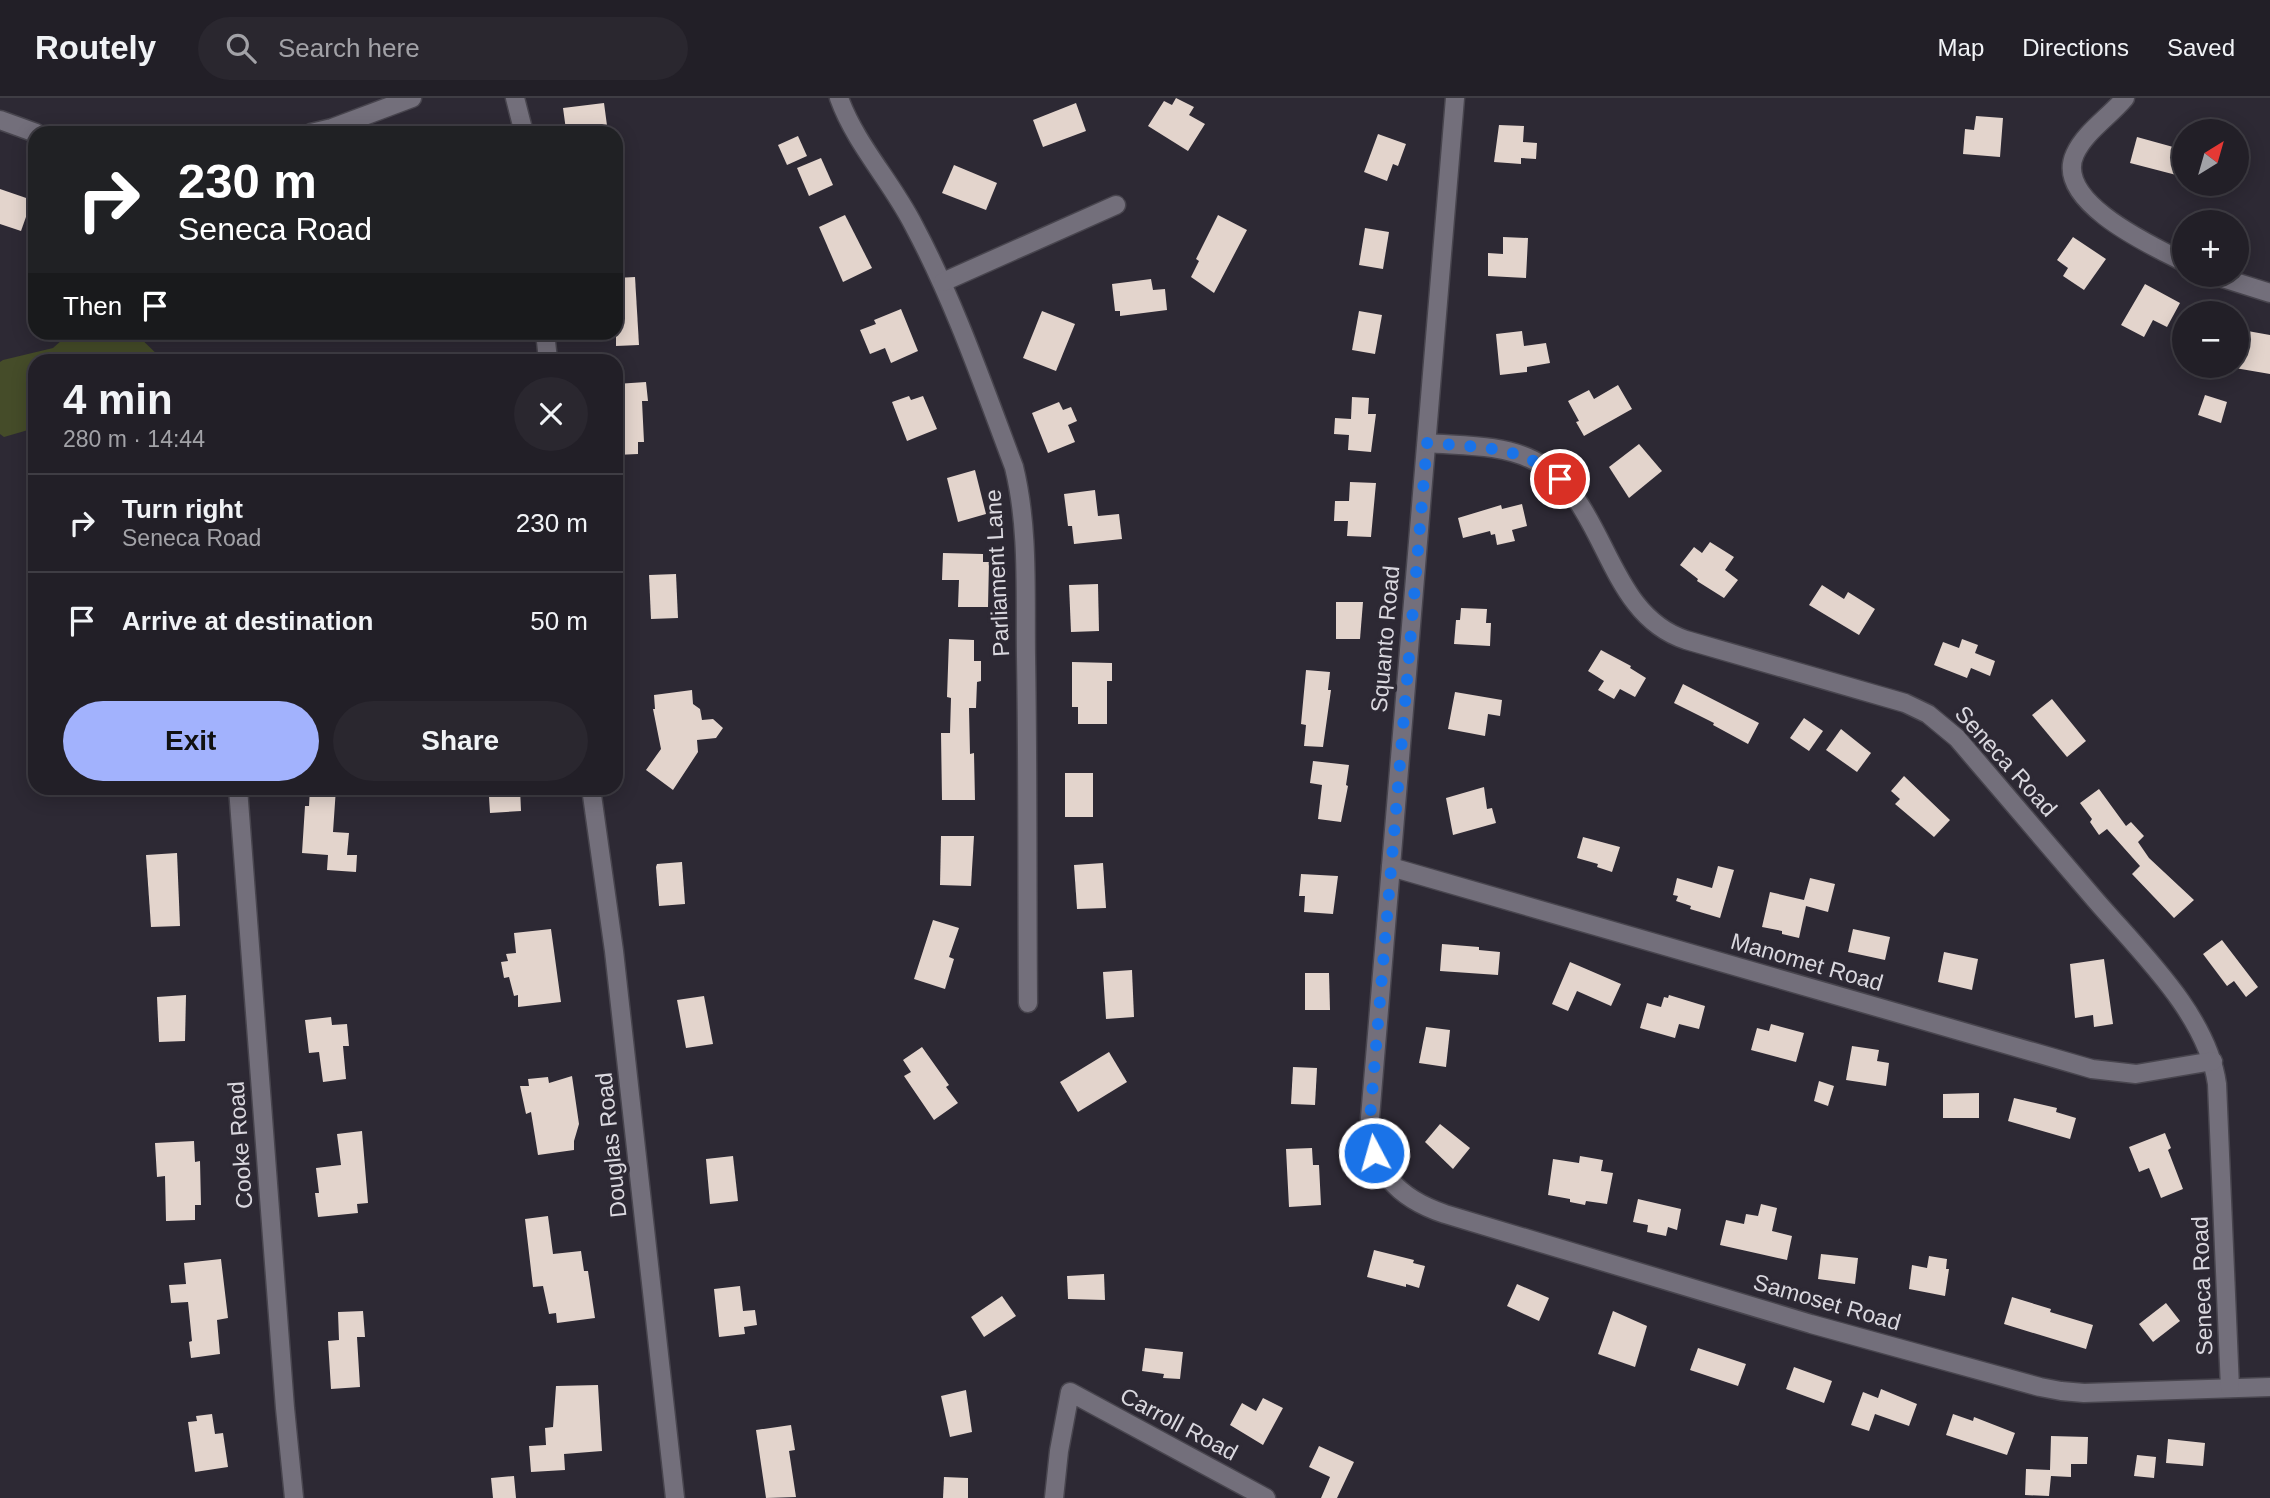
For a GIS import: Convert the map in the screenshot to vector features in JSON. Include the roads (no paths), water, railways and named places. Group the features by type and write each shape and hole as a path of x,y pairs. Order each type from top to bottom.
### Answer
{"street":[{"path":"331,126 412,98"},
{"path":"515,98 522,126"},
{"name":"Parliament Lane","path":"839,98 851,126 905,207 943,282 1014,467 1020,490 1027,704 1028,1003"},
{"name":"Squanto Road","path":"1389,1180 1374,1153 1370,1118 1455,98"},
{"path":"2125,98 2081,144 2073,157 2073,181 2081,194 2104,215 2172,255"},
{"path":"0,120 28,130"},
{"path":"943,282 1116,205"},
{"path":"2249,286 2270,293"},
{"name":"Seneca Road","path":"1427,443 1502,450 1533,460 1552,472 1574,496 1639,607 1663,630 1686,640 1905,703 1938,721 1957,738 2178,997 2198,1028 2213,1061 2220,1108 2231,1388"},
{"name":"Cooke Road","path":"239,795 294,1498"},
{"name":"Douglas Road","path":"592,795 614,951 675,1498"},
{"name":"Manomet Road","path":"1391,867 2092,1069 2136,1074 2213,1061"},
{"name":"Samoset Road","path":"1389,1180 1417,1202 1445,1214 1799,1320 2040,1387 2084,1393 2270,1387"},
{"name":"Carroll Road","path":"1055,1498 1059,1451 1070,1392 1266,1498"}]}
